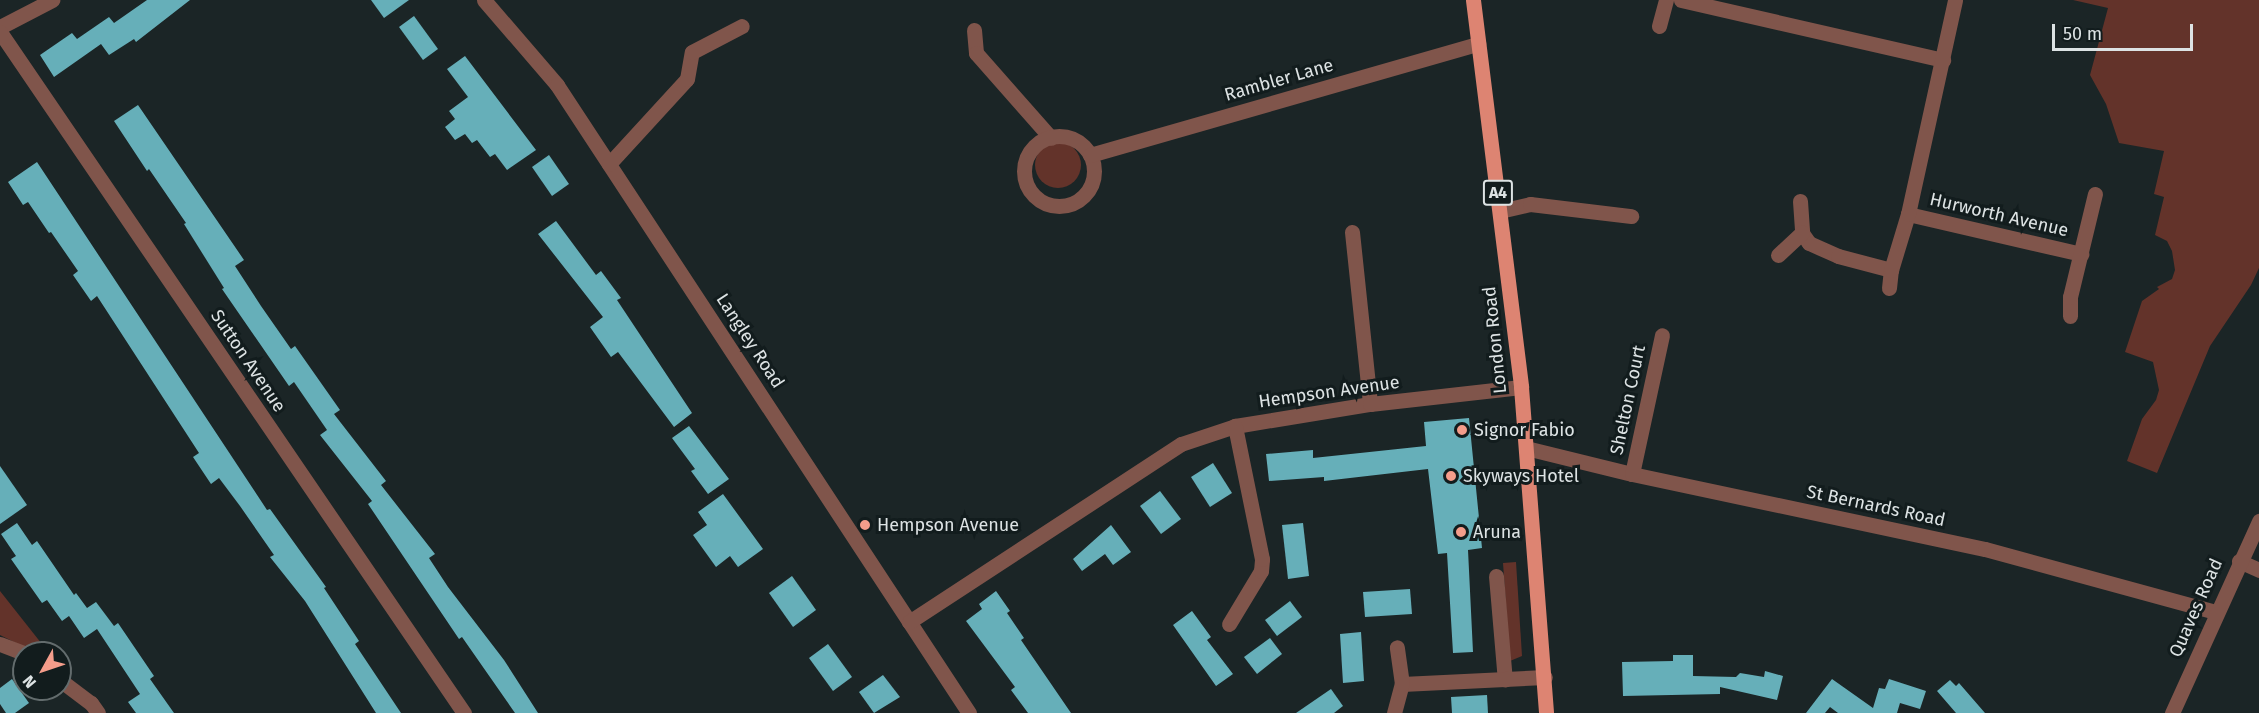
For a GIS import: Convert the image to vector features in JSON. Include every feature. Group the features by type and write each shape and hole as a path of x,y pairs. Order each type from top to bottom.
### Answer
{"main road":[{"name":"London Road","path":"1473,0 1521,387 1546,713"}],"street":[{"path":"0,27 52,0"},
{"name":"Langley Road","path":"484,0 557,85 969,713"},
{"path":"1659,26 1666,0"},
{"path":"1681,0 1943,60"},
{"name":"Hurworth Avenue","path":"1889,288 1891,270 1908,214 1955,0"},
{"path":"609,164 687,79 692,52 742,26"},
{"path":"974,30 976,53 1051,138"},
{"name":"Sutton Avenue","path":"0,32 464,713"},
{"name":"Rambler Lane","path":"1090,155 1479,44"},
{"path":"1051,138 1069,138 1077,142 1090,155 1093,178 1083,197 1062,206 1040,201 1031,193 1024,171 1032,150 1051,138"},
{"name":"Hurworth Avenue","path":"2070,316 2070,297 2095,194"},
{"path":"1800,201 1802,233 1809,243 1838,256 1891,270"},
{"path":"1500,210 1530,204 1631,216"},
{"name":"Hurworth Avenue","path":"1908,214 2081,254"},
{"path":"1352,232 1370,404"},
{"path":"1778,255 1802,233"},
{"name":"Shelton Court","path":"1632,474 1662,335"},
{"name":"Hempson Avenue","path":"909,621 1181,444 1235,426 1370,404 1521,387"},
{"path":"1229,624 1261,571 1262,559 1235,426"},
{"name":"St Bernards Road","path":"1526,447 1632,474 1985,549 2216,612"},
{"name":"Quaves Road","path":"2172,713 2259,521"},
{"path":"2239,561 2259,570"},
{"path":"1496,576 1505,680"},
{"path":"1394,713 1402,684 1397,647"},
{"path":"1402,684 1545,678"},
{"path":"72,689 91,702 98,713"}],"shaded area":[{"path":"2073,0 2259,0 2259,268 2251,285 2210,346 2157,473 2127,461 2142,419 2156,400 2159,390 2153,362 2125,352 2142,301 2159,289 2157,287 2172,279 2175,270 2172,251 2167,241 2155,235 2164,197 2154,194 2164,151 2119,143 2106,104 2090,75 2108,8"},
{"path":"1058,142 1074,149 1081,165 1074,181 1058,188 1042,181 1035,165 1042,149"},
{"path":"1516,562 1522,656 1510,661 1503,563"},
{"path":"0,591 40,641 12,641 0,635"}],"building":[{"path":"147,0 190,0 136,42 134,39 109,55 101,44 54,77 40,55 72,33 77,39 109,17 114,23"},
{"path":"371,0 409,0 384,18"},
{"path":"414,16 438,49 423,60 399,27"},
{"path":"465,56 536,150 507,170 495,154 490,157 477,140 472,143 465,134 455,140 445,127 455,119 449,111 468,97 447,69"},
{"path":"138,105 244,260 235,266 261,306 291,349 295,346 340,410 334,414 386,481 381,485 435,554 429,558 448,587 504,660 538,713 515,713 462,637 459,639 368,504 372,501 320,435 327,430 294,382 289,386 222,289 224,288 184,224 186,223 149,169 147,171 114,121"},
{"path":"549,155 569,184 552,196 532,167"},
{"path":"37,162 267,510 270,509 326,587 324,588 359,641 355,644 401,713 376,713 305,601 270,557 274,555 240,506 219,478 211,484 193,457 199,453 97,296 91,301 73,275 78,271 51,232 49,233 28,202 23,205 8,182"},
{"path":"556,221 596,275 601,271 621,298 617,300 692,413 674,427 618,352 611,357 590,327 603,317 538,234"},
{"path":"1469,418 1482,548 1468,550 1473,652 1453,653 1447,553 1438,554 1428,469 1324,481 1324,477 1269,481 1266,454 1313,450 1313,458 1426,446 1424,422"},
{"path":"689,426 729,479 708,494 691,471 695,469 672,438"},
{"path":"1213,463 1232,493 1210,507 1191,477"},
{"path":"0,466 27,505 0,524"},
{"path":"1160,491 1181,519 1161,534 1140,506"},
{"path":"723,494 763,549 738,567 730,556 716,567 693,535 707,525 698,512"},
{"path":"17,523 32,545 37,541 74,595 76,593 87,608 96,602 114,626 118,623 154,676 150,679 174,713 136,713 128,702 140,694 97,629 84,638 69,616 62,621 47,600 42,603 11,559 16,556 1,534"},
{"path":"1303,523 1309,576 1288,579 1282,525"},
{"path":"1111,525 1131,552 1113,565 1105,554 1082,571 1073,559"},
{"path":"792,576 816,610 793,627 769,593"},
{"path":"1410,589 1412,614 1365,617 1363,592"},
{"path":"996,591 1010,611 1007,613 1024,638 1021,640 1071,713 1028,713 1011,690 1015,687 966,621 982,609 979,604"},
{"path":"1290,601 1302,617 1277,636 1265,620"},
{"path":"1192,611 1211,637 1207,640 1233,674 1216,686 1173,625"},
{"path":"1361,632 1364,681 1343,683 1340,634"},
{"path":"1270,638 1282,654 1257,674 1244,657"},
{"path":"828,644 852,677 833,691 809,658"},
{"path":"1673,655 1693,655 1693,676 1736,677 1740,673 1764,677 1765,671 1783,676 1777,700 1720,687 1720,694 1623,696 1622,662 1673,661"},
{"path":"883,675 900,697 874,713 859,692"},
{"path":"12,679 12,701 28,701 29,703 15,713 6,713 0,704 0,688"},
{"path":"1832,679 1873,708 1879,688 1885,689 1889,679 1926,691 1920,709 1900,703 1897,713 1838,713 1830,707 1825,713 1806,713"},
{"path":"1950,680 1956,686 1959,683 1985,713 1956,713 1937,691"},
{"path":"1331,689 1343,706 1334,713 1296,713"},
{"path":"1487,695 1488,713 1452,713 1451,697"}],"place":[{"name":"Signor Fabio","path":"1462,430"},
{"name":"Skyways Hotel","path":"1451,476"},
{"name":"Hempson Avenue","path":"865,525"},
{"name":"Aruna","path":"1461,532"}]}
